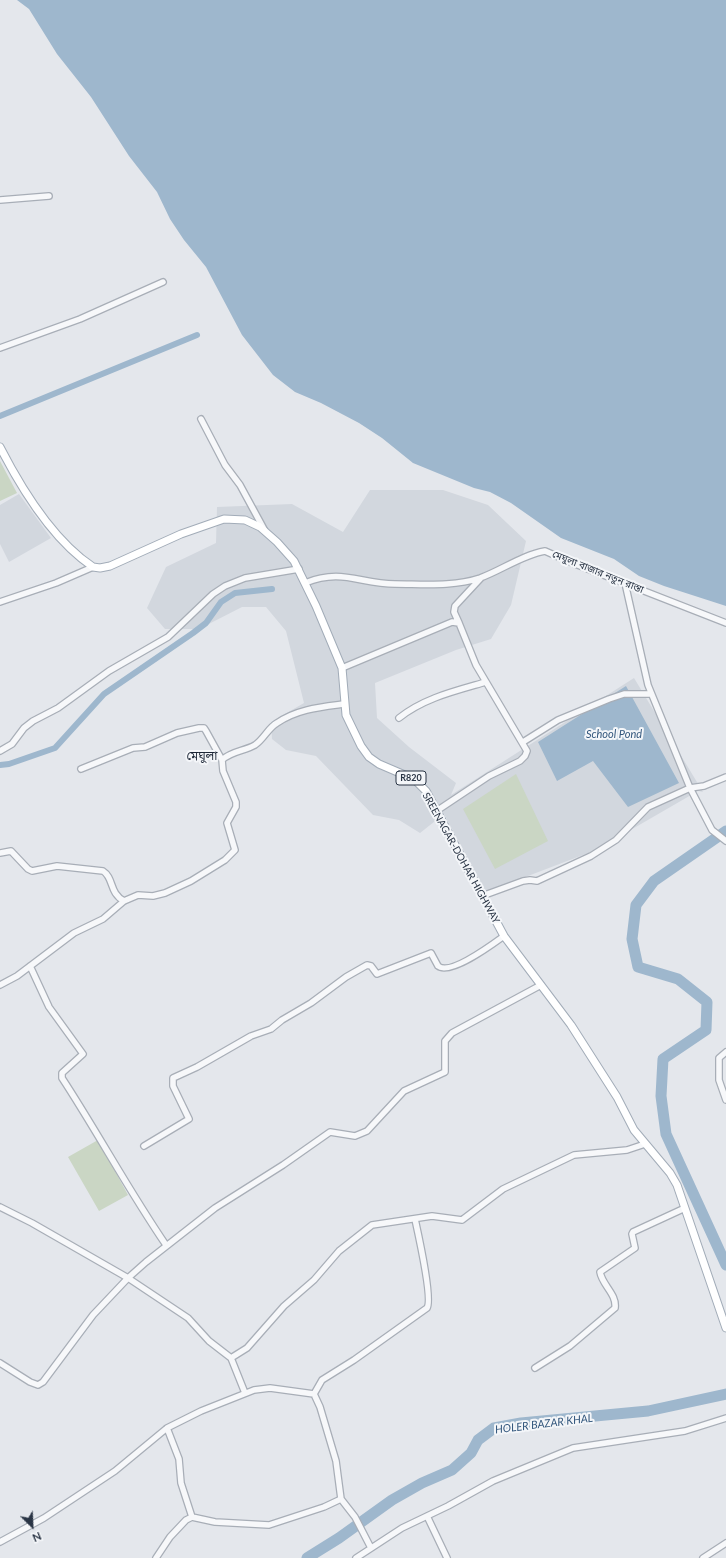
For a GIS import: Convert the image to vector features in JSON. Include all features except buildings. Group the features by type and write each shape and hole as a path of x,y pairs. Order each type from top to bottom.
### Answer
{"main road":[{"path":"0,447 30,499 55,532 93,567"},
{"name":"SREENAGAR-DOHAR HIGHWAY","path":"93,567 100,568 110,566 181,534 224,519 245,520 260,527 277,542 299,569 335,649 342,668 346,716 354,734 369,757 379,764 414,779 426,791 438,810 504,936 571,1025 617,1098 633,1128 670,1173 677,1185 698,1243 702,1262 726,1328"}],"street":[{"path":"0,200 49,196"},
{"path":"0,347 80,319 163,282"},
{"path":"201,419 225,465 240,485 266,533"},
{"name":"মেঘুলা বাজার নতুন রাস্তা","path":"305,583 320,576 343,575 394,584 460,583 482,577 545,551 726,623"},
{"path":"0,602 56,583 93,567"},
{"path":"0,751 12,744 24,728 32,721 58,708 109,671 168,637 213,594 226,586 245,578 299,569"},
{"path":"438,810 489,776 520,761 525,756 527,751 476,665 454,612 455,606 482,577"},
{"path":"625,583 651,694 690,788 712,830 726,841"},
{"path":"342,668 452,622 459,623"},
{"path":"399,718 413,708 427,701 486,682"},
{"path":"523,742 558,720 609,699 624,694 651,694"},
{"path":"222,760 229,755 254,745 276,723 296,713 315,708 344,704"},
{"path":"0,985 30,966 74,933 103,919 124,901 138,895 153,896 166,893 191,882 225,860 235,850 227,823 236,807 236,802 223,771 222,760 204,728 177,733 145,747 133,748 81,769"},
{"path":"482,896 523,881 538,881 567,869 616,840 648,807 690,788 704,786 726,777"},
{"path":"0,853 11,851 28,869 32,871 57,866 103,871 108,876 113,891 124,901"},
{"path":"144,1146 189,1120 174,1086 173,1078 197,1067 250,1036 271,1029 282,1020 311,1003 346,976 366,965 371,966 377,974 431,953 438,966 445,968 473,958 504,936"},
{"path":"30,966 49,1007 83,1054 62,1073 62,1078 89,1119 139,1206 166,1245"},
{"path":"0,1363 30,1382 38,1385 44,1382 93,1315 128,1278 166,1245 215,1208 283,1166 330,1132 355,1136 367,1131 404,1091 445,1072 445,1041 452,1033 541,985"},
{"path":"726,1052 719,1058 719,1080 726,1100"},
{"path":"231,1358 246,1348 284,1306 314,1280 339,1251 372,1225 432,1216 462,1220 503,1189 574,1155 627,1150 645,1144"},
{"path":"0,1208 66,1242 128,1278 188,1318 209,1341 231,1358 245,1393"},
{"path":"535,1368 570,1346 615,1308 616,1302 601,1278 600,1272 635,1248 632,1234 633,1232 685,1208"},
{"path":"314,1394 322,1380 354,1360 427,1308 429,1305 427,1284 415,1219"},
{"path":"0,1542 44,1518 115,1471 167,1428 201,1411 245,1393 270,1388 314,1394"},
{"path":"314,1394 320,1407 336,1461 341,1499 355,1517 370,1546"},
{"path":"356,1558 370,1546 402,1528 493,1481 573,1448 686,1432 726,1418"},
{"path":"167,1428 179,1459 181,1483 192,1517"},
{"path":"156,1558 170,1536 186,1520 192,1517 215,1522 269,1525 317,1510 341,1499"},
{"path":"427,1516 447,1558"},
{"path":"704,1558 726,1543"}],"shaded area":[{"path":"370,490 443,490 488,505 526,541 511,605 491,639 456,650 375,683 377,718 409,747 456,783 451,795 634,678 703,792 698,791 596,850 486,892 444,814 420,833 399,820 373,815 316,756 286,750 272,739 271,722 304,703 286,631 266,607 242,607 199,629 165,629 147,608 166,567 216,543 217,507 292,504 343,532"},
{"path":"19,494 51,538 9,562 0,544 0,505"}],"green space":[{"path":"0,461 17,493 0,501"},
{"path":"516,774 548,841 495,869 463,809"},
{"path":"98,1140 128,1195 99,1211 68,1157"}],"water":[{"path":"17,0 726,0 726,606 664,586 639,576 614,559 561,538 511,503 490,492 474,488 413,463 382,438 359,423 321,403 295,392 273,375 242,335 206,267 184,240 170,219 157,192 129,156 91,97 57,54 29,9"},
{"name":"School Pond","path":"626,686 679,783 628,807 593,761 557,781 538,742"}],"waterway":[{"path":"0,416 197,335"},
{"path":"0,765 9,764 55,748 104,694 206,623 221,602 235,593 272,589"},
{"path":"726,831 654,881 636,905 632,939 638,967 678,979 707,1002 706,1030 663,1059 661,1096 666,1134 726,1265"},
{"name":"HOLER BAZAR KHAL","path":"307,1558 339,1538 392,1500 422,1483 452,1470 471,1453 478,1440 494,1428 521,1423 648,1411 726,1394"}],"district":[{"name":"মেঘুলা","path":"202,756"}]}
